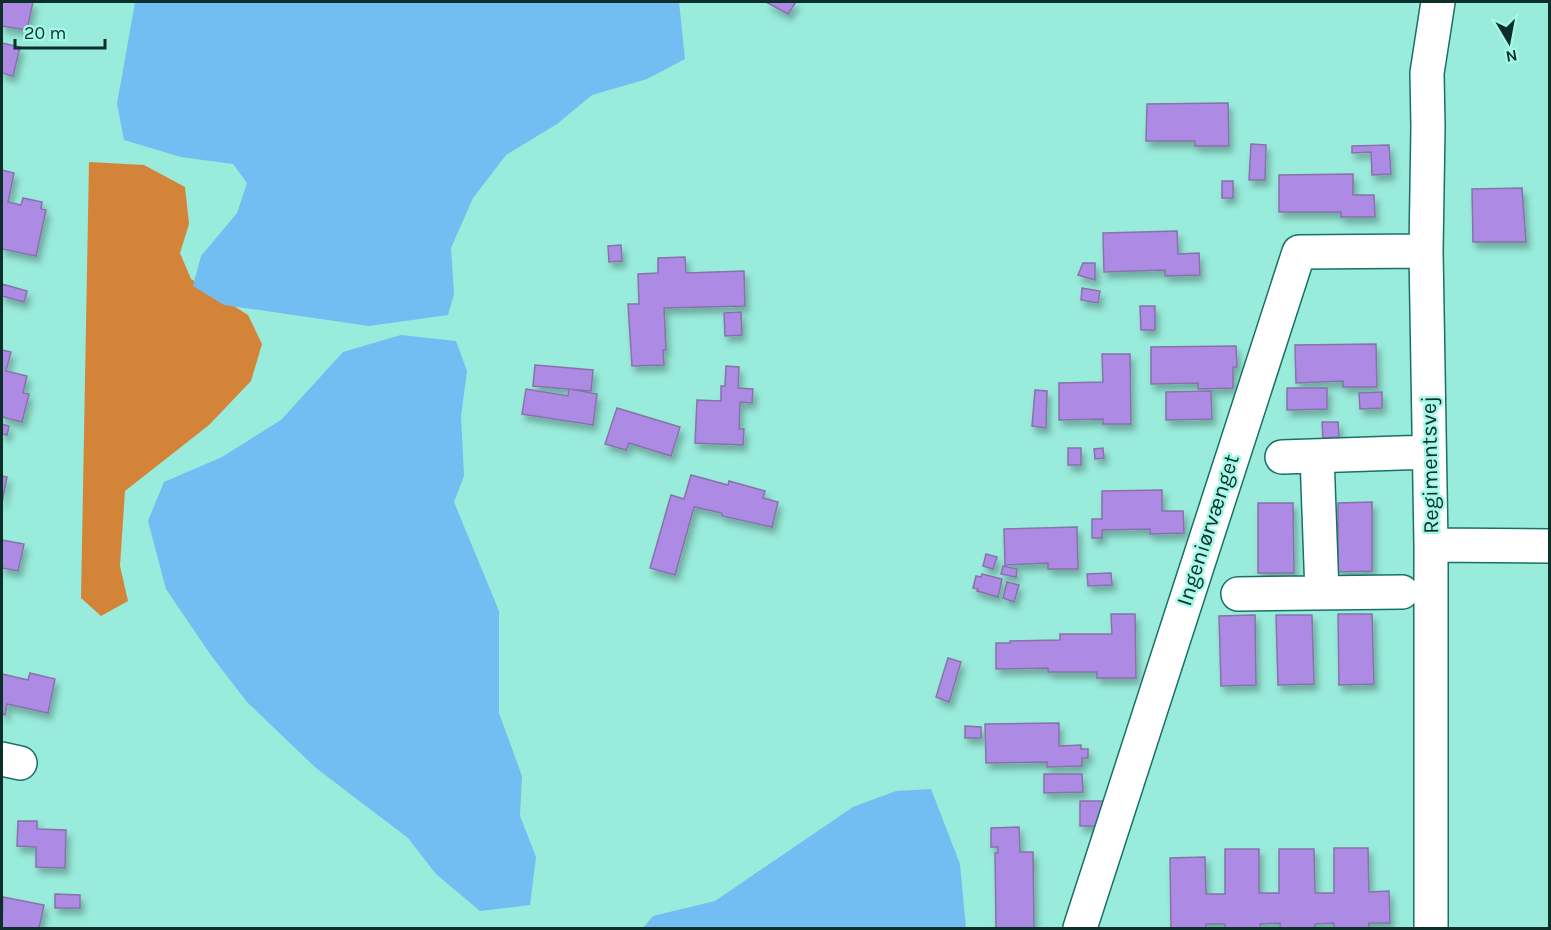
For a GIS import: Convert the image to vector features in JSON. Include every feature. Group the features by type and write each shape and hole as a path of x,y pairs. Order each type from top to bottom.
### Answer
{"street":[{"name":"Regimentsvej","path":"1431,928 1431,545 1426,251 1427,73 1438,2"},
{"name":"Ingeniørvænget","path":"1080,928 1299,252 1426,251"},
{"path":"1282,457 1429,452"},
{"path":"1317,456 1322,593"},
{"path":"1431,545 1550,546"},
{"path":"1238,594 1402,592"}],"shaded area":[{"path":"89,162 144,165 185,187 189,224 180,253 191,279 248,315 262,344 251,381 209,425 125,491 120,566 128,601 101,616 81,598"}],"water":[{"path":"135,2 679,2 685,59 647,79 592,95 557,124 506,155 473,198 451,248 454,294 448,315 369,326 224,305 193,286 201,256 237,213 247,183 233,164 181,157 124,140 117,104"},
{"path":"401,335 456,341 467,371 461,416 464,476 454,502 499,611 499,713 522,776 520,816 536,857 530,905 480,911 436,874 408,838 316,768 247,702 210,654 166,589 148,521 164,482 222,457 281,420 343,352"},
{"path":"931,789 960,864 966,928 643,928 653,916 715,901 853,807 896,791"}],"building":[{"path":"2,2 33,2 27,30 2,26"},
{"path":"766,2 796,2 788,14"},
{"path":"2,43 20,47 13,76 2,73"},
{"path":"1228,103 1229,146 1195,146 1195,141 1146,141 1147,104"},
{"path":"1251,144 1266,145 1265,180 1249,180"},
{"path":"1389,145 1391,174 1372,175 1371,152 1352,153 1352,146"},
{"path":"2,170 14,173 8,202 21,205 23,198 42,202 41,209 46,210 36,256 2,249"},
{"path":"1353,174 1353,195 1374,195 1375,217 1341,217 1341,212 1279,212 1279,175"},
{"path":"1222,181 1233,181 1233,198 1222,198"},
{"path":"1522,188 1526,242 1473,242 1472,189"},
{"path":"1177,231 1178,254 1199,253 1200,275 1165,276 1165,270 1104,272 1103,233"},
{"path":"621,245 622,261 609,262 608,246"},
{"path":"685,257 686,273 744,271 745,306 664,308 666,350 663,350 664,365 632,366 628,304 639,304 638,274 658,273 658,258"},
{"path":"1083,263 1095,263 1095,280 1078,275"},
{"path":"2,284 27,291 24,302 2,296"},
{"path":"1082,288 1100,291 1098,303 1081,300"},
{"path":"1140,306 1155,306 1155,330 1141,330"},
{"path":"741,312 742,335 725,336 724,313"},
{"path":"1376,344 1377,387 1343,387 1343,381 1296,383 1295,345"},
{"path":"1236,346 1237,367 1233,367 1233,388 1198,389 1198,383 1151,384 1151,347"},
{"path":"2,350 11,352 6,371 27,376 23,393 29,394 22,422 2,417"},
{"path":"1102,354 1130,354 1131,424 1103,424 1103,419 1059,420 1059,383 1103,382"},
{"path":"535,365 593,370 591,391 533,386"},
{"path":"726,366 739,367 738,388 753,389 752,403 740,402 739,429 744,429 743,445 695,443 697,400 721,401 721,386 725,386"},
{"path":"1287,388 1327,388 1327,409 1287,410"},
{"path":"526,389 568,396 569,389 597,394 593,425 522,414"},
{"path":"1035,390 1047,391 1046,428 1032,426"},
{"path":"1211,391 1212,419 1166,420 1166,392"},
{"path":"1382,392 1382,408 1360,409 1359,393"},
{"path":"617,408 680,427 671,456 629,443 626,450 605,444"},
{"path":"1322,422 1338,422 1339,437 1323,438"},
{"path":"2,424 9,426 7,435 2,434"},
{"path":"1068,448 1081,448 1081,465 1068,465"},
{"path":"1103,448 1104,458 1095,459 1094,449"},
{"path":"691,475 728,485 729,481 765,491 763,498 778,502 772,527 694,507 675,575 650,568 671,495 684,499"},
{"path":"2,476 7,477 2,503"},
{"path":"1162,490 1162,511 1183,511 1184,533 1150,534 1150,529 1102,530 1102,538 1092,538 1092,519 1102,519 1102,491"},
{"path":"1372,502 1372,571 1338,572 1338,503"},
{"path":"1258,503 1293,503 1294,573 1258,573"},
{"path":"1077,527 1078,569 1048,569 1048,563 1005,565 1004,529"},
{"path":"2,540 24,544 18,571 2,568"},
{"path":"986,554 997,557 993,569 983,566"},
{"path":"1003,566 1017,569 1016,577 1001,574"},
{"path":"1111,573 1112,585 1088,586 1087,574"},
{"path":"982,574 1002,579 998,597 973,588 976,576 981,577"},
{"path":"1007,582 1019,585 1014,602 1003,598"},
{"path":"1111,614 1135,614 1136,678 1097,678 1097,672 1048,672 1048,668 996,669 996,643 1060,640 1060,634 1112,634"},
{"path":"1338,614 1372,614 1374,684 1339,685"},
{"path":"1255,615 1256,685 1221,686 1219,616"},
{"path":"1276,615 1312,615 1314,684 1278,685"},
{"path":"948,658 961,662 949,702 936,697"},
{"path":"30,673 55,679 48,713 7,704 5,715 2,714 2,674 28,680"},
{"path":"1059,723 1059,746 1081,745 1081,749 1088,749 1088,758 1082,758 1082,766 1047,767 1047,762 986,763 985,724"},
{"path":"965,726 981,727 981,738 965,738"},
{"path":"1044,774 1082,774 1083,792 1044,793"},
{"path":"1080,801 1105,801 1105,826 1080,826"},
{"path":"18,821 37,821 37,829 66,830 65,868 36,867 36,847 17,846"},
{"path":"1019,827 1020,852 1033,852 1034,928 996,928 995,853 998,853 998,847 991,847 991,828"},
{"path":"1334,848 1368,848 1369,892 1389,891 1390,923 1369,923 1369,928 1334,928 1334,923 1315,924 1315,928 1280,928 1280,923 1260,924 1261,928 1225,928 1225,924 1206,924 1206,928 1171,928 1170,858 1205,857 1206,894 1225,894 1225,849 1259,849 1259,893 1279,893 1279,849 1314,849 1315,893 1334,893"},
{"path":"55,894 80,895 80,908 55,908"},
{"path":"3,897 44,905 39,928 2,928"}]}
